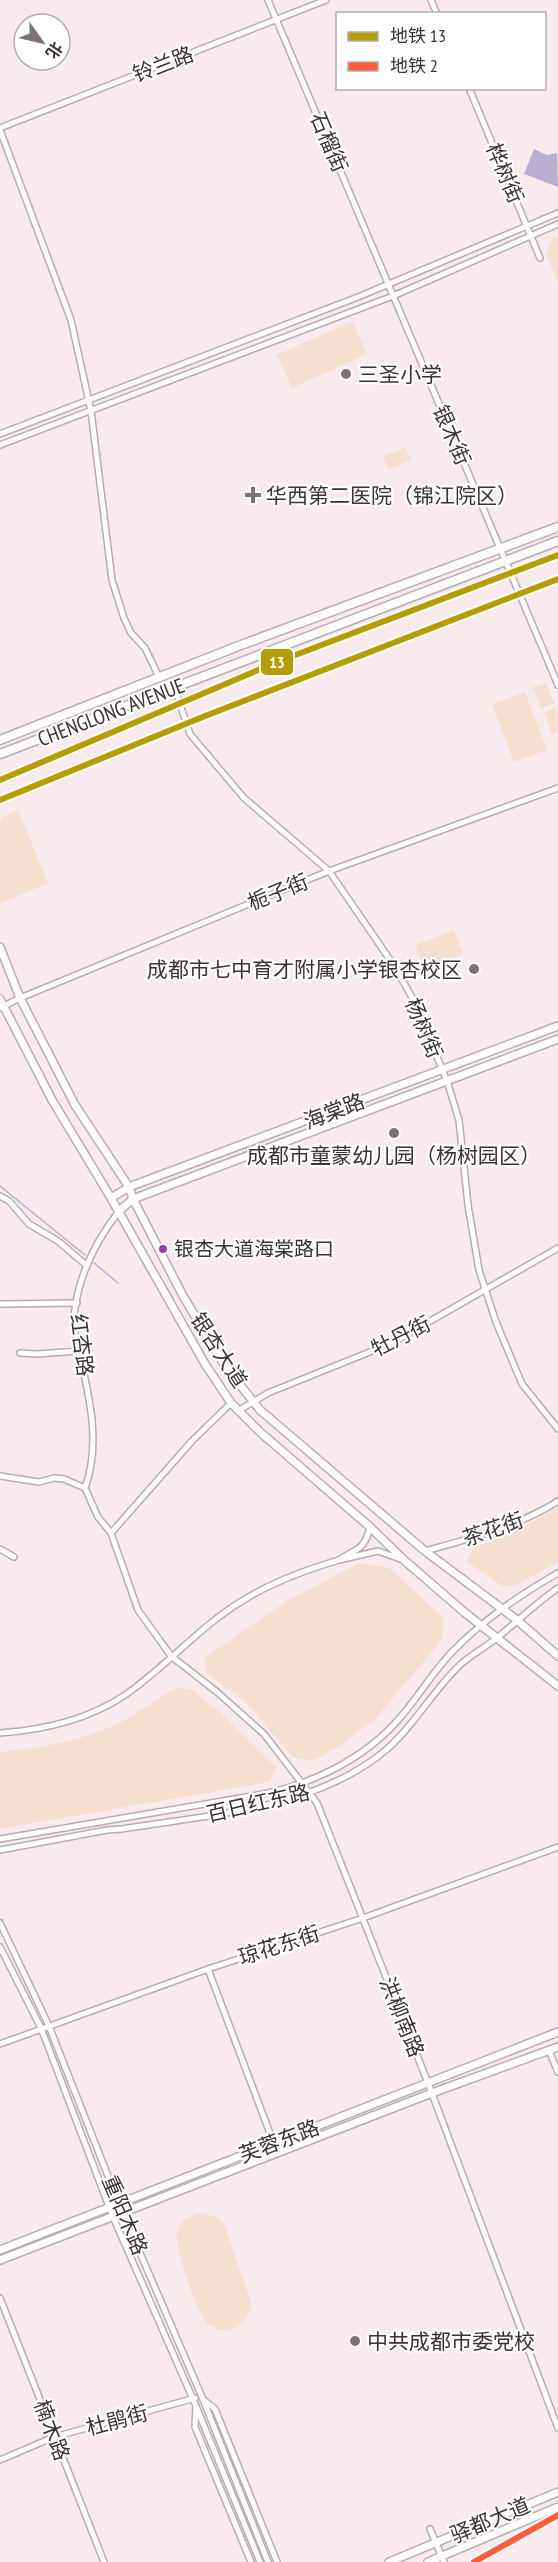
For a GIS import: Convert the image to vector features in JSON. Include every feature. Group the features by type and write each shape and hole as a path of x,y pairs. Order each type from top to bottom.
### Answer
{"highway":[{"name":"CHENGLONG AVENUE","path":"0,740 159,677 558,526"},
{"name":"CHENGLONG AVENUE","path":"0,754 558,541"}],"main road":[{"name":"银杏大道","path":"0,947 20,998 75,1105 129,1187 183,1296 225,1366 272,1422 425,1551 517,1620 558,1656"},
{"name":"银杏大道","path":"0,999 2,1007 52,1100 119,1211 199,1354 231,1403 260,1432 370,1527 404,1560 558,1686"},
{"name":"海棠路","path":"111,1198 129,1187 558,1026"},
{"name":"海棠路","path":"119,1211 133,1199 558,1039"},
{"name":"芙蓉东路","path":"0,2250 558,2032"},
{"name":"芙蓉东路","path":"0,2260 432,2093 558,2047"},
{"name":"驿都大道","path":"389,2562 558,2492"},
{"name":"驿都大道","path":"428,2562 443,2559 558,2507"}],"street":[{"name":"石榴街","path":"268,0 389,284"},
{"name":"铃兰路","path":"0,129 326,0"},
{"name":"桦树街","path":"470,90 540,258"},
{"path":"0,129 71,320 91,411 112,580 131,633 145,648 159,677"},
{"path":"0,434 234,346 558,213"},
{"path":"0,445 393,296 558,224"},
{"name":"银木街","path":"389,284 558,685"},
{"name":"杨树街","path":"174,687 190,734 212,762 269,820 329,871 395,967 414,1000 447,1081 459,1120 468,1205 479,1270 522,1383 558,1429"},
{"name":"栀子街","path":"2,1007 329,871 558,788"},
{"path":"0,1196 9,1201 29,1224 57,1241 86,1265"},
{"name":"红杏路","path":"85,1488 90,1474 94,1439 88,1391 74,1317 86,1265 101,1234 119,1211"},
{"name":"牡丹街","path":"238,1411 254,1401 392,1343 558,1248"},
{"path":"0,1304 77,1303"},
{"path":"20,1353 79,1351"},
{"path":"111,1533 192,1441 231,1403"},
{"path":"0,1476 39,1482 54,1478 64,1479 85,1488"},
{"name":"洪柳南路","path":"85,1488 98,1517 111,1533 138,1610 171,1656 217,1692 264,1734 311,1792 327,1823 558,2428"},
{"name":"茶花街","path":"425,1551 483,1536 516,1524 558,1501"},
{"path":"339,1560 360,1549 368,1537 370,1527"},
{"path":"0,1549 14,1557"},
{"path":"0,1733 32,1731 74,1719 101,1708 139,1685 195,1634 241,1601 303,1571 378,1551 404,1560"},
{"name":"百日红东路","path":"0,1839 263,1794 303,1783 351,1758 382,1736 410,1706 450,1654 503,1609 558,1573"},
{"name":"百日红东路","path":"0,1850 107,1830 277,1803 311,1792 358,1771 386,1750 406,1730 461,1664 558,1588"},
{"name":"琼花东街","path":"0,2044 208,1969 363,1918 558,1847"},
{"name":"重阳木路","path":"0,1923 49,2026 119,2204 203,2398 268,2562"},
{"name":"重阳木路","path":"0,1947 41,2028 113,2217 195,2402 260,2562"},
{"path":"208,1969 273,2144"},
{"path":"549,2050 558,2072"},
{"name":"楠木路","path":"0,2298 104,2562"},
{"path":"203,2398 215,2409 277,2562"},
{"name":"杜鹃街","path":"0,2460 54,2437 195,2402 203,2398"},
{"path":"195,2402 195,2427 251,2562"},
{"path":"430,2529 443,2559"}],"shaded area":[{"path":"534,149 547,155 557,153 558,187 524,174"},
{"path":"558,237 558,283 546,255 552,239"},
{"path":"352,321 367,354 292,388 277,355"},
{"path":"405,447 411,460 389,470 383,457"},
{"path":"546,683 554,704 541,709 533,687"},
{"path":"525,692 547,750 514,762 492,704"},
{"path":"556,708 558,732 552,734 544,712"},
{"path":"18,810 48,883 0,904 0,821 2,817"},
{"path":"454,930 463,954 424,969 415,945"},
{"path":"558,1507 558,1562 517,1585 502,1586 466,1561 474,1548 512,1533"},
{"path":"359,1563 389,1568 444,1618 442,1640 375,1719 338,1747 313,1761 294,1758 242,1699 207,1674 204,1658 288,1600"},
{"path":"177,1688 191,1689 219,1711 277,1768 269,1782 0,1829 0,1752 57,1744 99,1732 121,1722"},
{"path":"201,2213 218,2218 224,2224 252,2305 246,2319 229,2330 214,2328 207,2323 192,2293 182,2264 177,2232 183,2221"}],"waterway":[{"path":"0,1186 85,1255"},
{"path":"93,1262 118,1283"}],"metro line":[{"name":"13","path":"0,780 277,662 558,555"},
{"name":"13","path":"0,800 205,716 558,579"},
{"name":"2","path":"474,2562 558,2515"}],"place":[{"name":"三圣小学","path":"346,374"},
{"name":"华西第二医院（锦江院区）","path":"253,495"},
{"name":"成都市七中育才附属小学银杏校区","path":"474,969"},
{"name":"成都市童蒙幼儿园（杨树园区）","path":"394,1133"},
{"name":"银杏大道海棠路口","path":"163,1249"},
{"name":"中共成都市委党校","path":"355,2341"}]}
